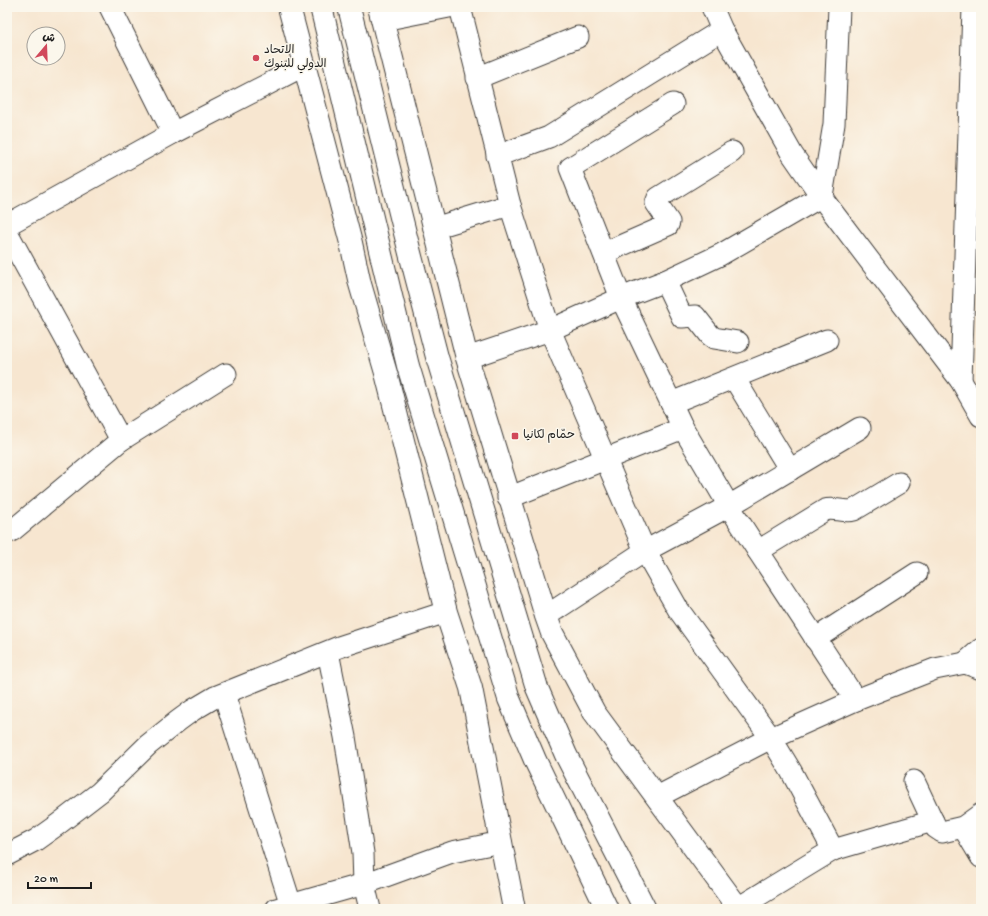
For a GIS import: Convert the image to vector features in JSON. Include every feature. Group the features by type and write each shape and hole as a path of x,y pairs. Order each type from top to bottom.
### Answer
{"main road":[{"path":"290,7 351,243 360,284 386,373 446,612 471,688 514,909"},
{"path":"321,7 408,366 509,700 535,760 607,909"},
{"path":"350,7 437,357 537,688 566,755 645,909"},
{"path":"381,14 466,358 508,498 552,634 594,712 739,908"},
{"path":"338,77 351,243"},
{"path":"635,890 648,909"}],"street":[{"path":"110,7 173,133"},
{"path":"381,14 449,7"},
{"path":"460,7 510,205 550,330 645,551 678,609 771,738 833,850"},
{"path":"712,7 722,30 792,154 833,212 961,381 981,416"},
{"path":"822,196 834,124 839,7"},
{"path":"961,381 973,7"},
{"path":"497,156 549,137 722,30"},
{"path":"477,78 578,37"},
{"path":"7,225 173,133 304,65"},
{"path":"672,104 570,168 621,298 683,428 758,552 784,589 815,639 856,700"},
{"path":"604,253 668,225 669,222 656,203 658,198 732,152"},
{"path":"466,358 550,330 621,298 665,281 720,255 822,196"},
{"path":"434,228 510,205"},
{"path":"7,232 121,440"},
{"path":"665,281 682,317 695,316 714,338 738,342"},
{"path":"671,403 827,340"},
{"path":"7,533 13,530 121,440 226,374"},
{"path":"734,378 790,470"},
{"path":"508,498 683,428"},
{"path":"546,616 645,551 729,506 860,428"},
{"path":"758,552 824,510 829,509 848,512 854,510 899,483"},
{"path":"815,639 917,573"},
{"path":"7,855 36,840 57,825 100,792 148,745 193,710 215,697 328,652 446,612"},
{"path":"657,797 771,738 856,700 935,669 973,666 981,649"},
{"path":"328,652 345,737 363,853 364,884 370,909"},
{"path":"224,694 284,907 364,884 452,852 501,842"},
{"path":"914,781 936,828 942,832 964,827 981,814"},
{"path":"739,908 833,850 932,820"},
{"path":"964,827 981,857"}],"place":[{"name":"الاتحاد الدولي للبنوك","path":"256,58"},
{"name":"حمّام لكانيا","path":"515,436"}]}
